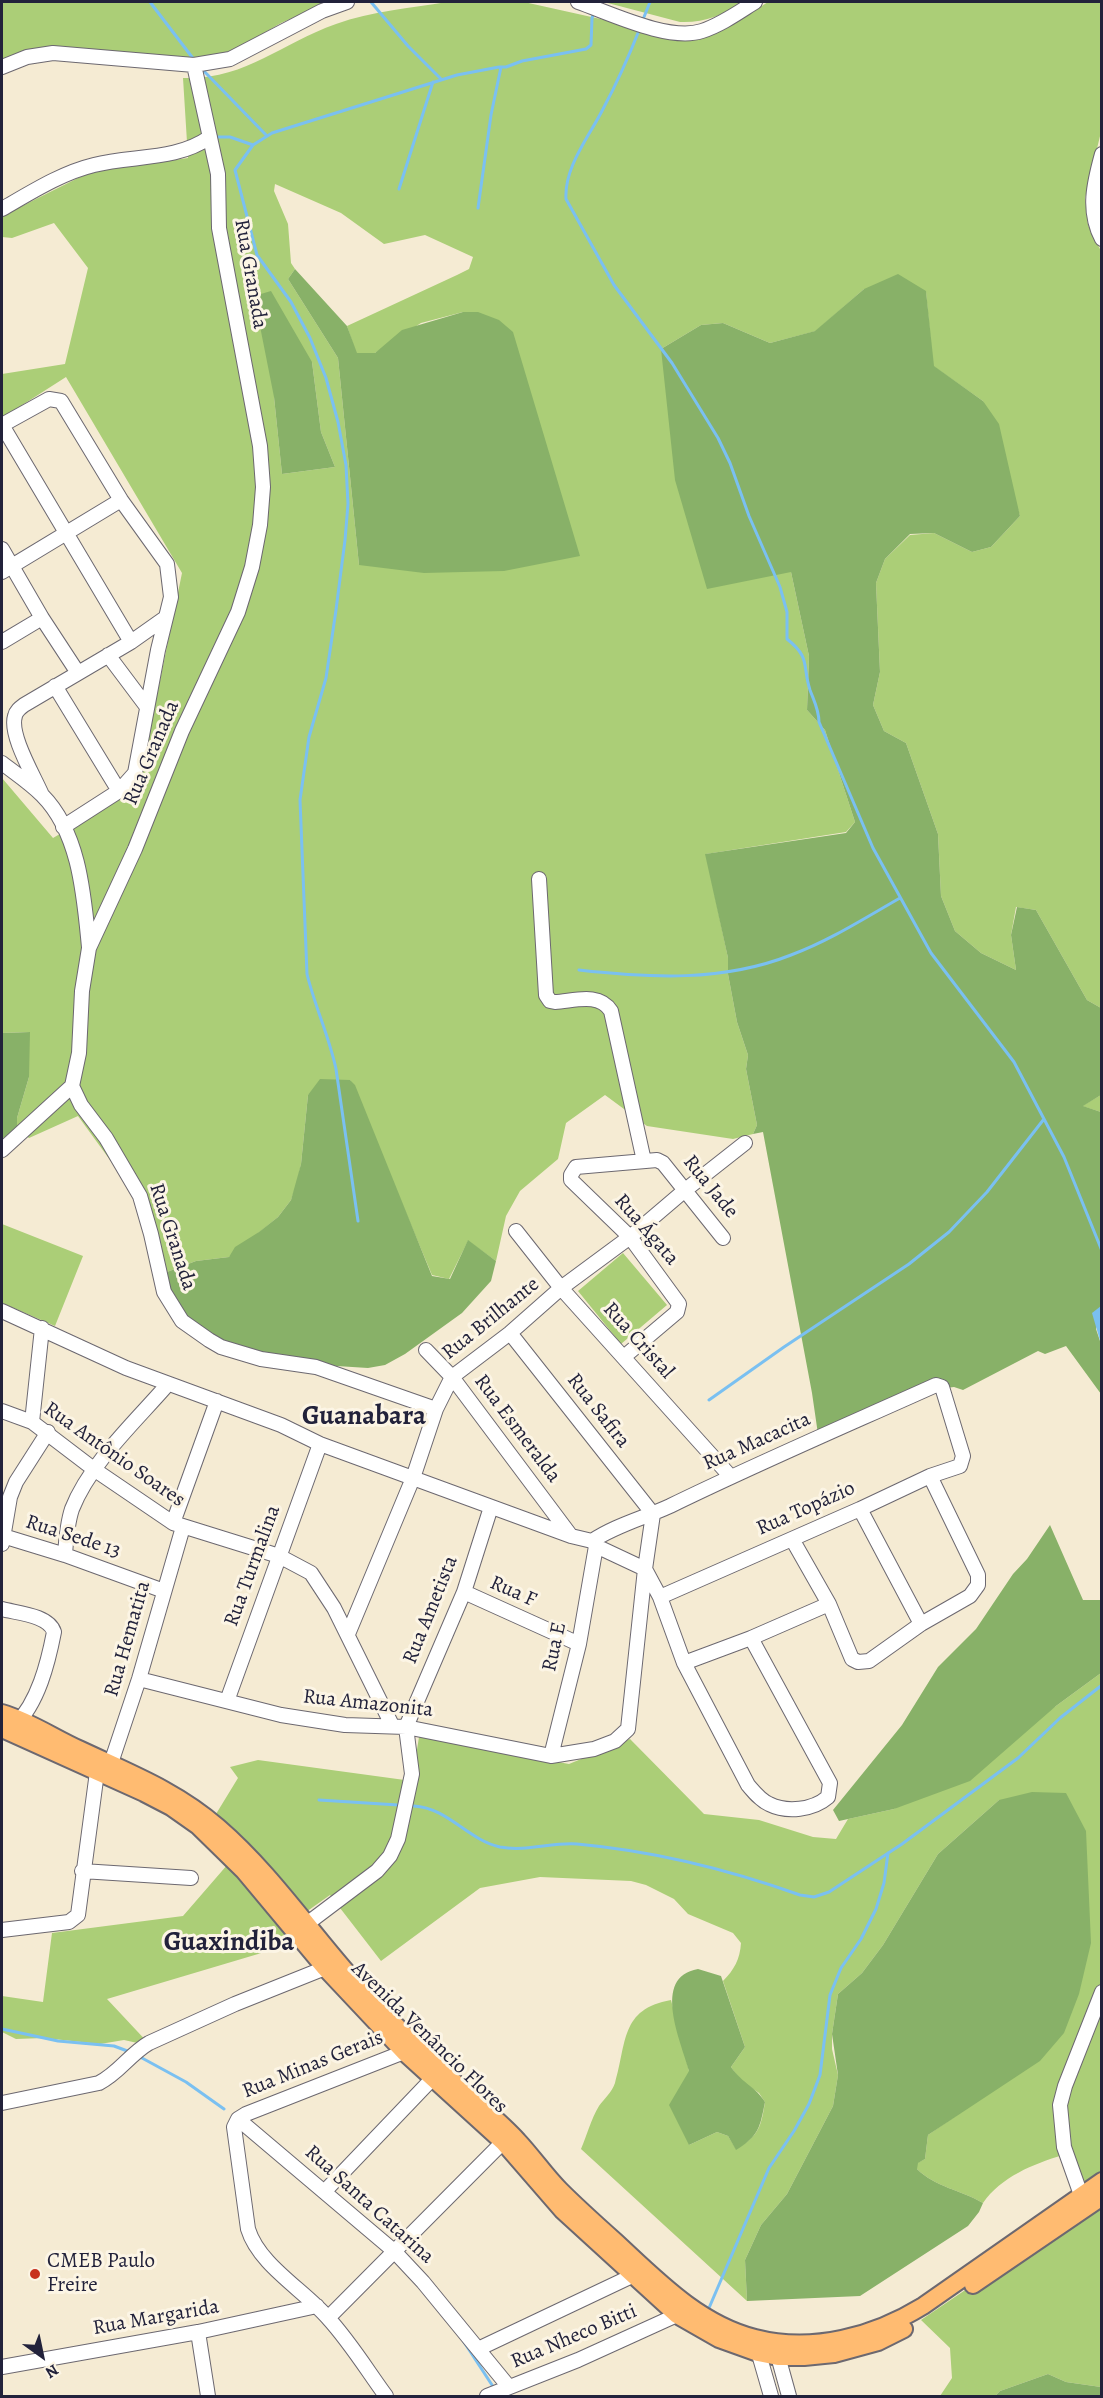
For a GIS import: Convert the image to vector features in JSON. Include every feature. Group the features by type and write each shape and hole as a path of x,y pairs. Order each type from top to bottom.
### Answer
{"main road":[{"name":"Avenida Venâncio Flores","path":"2,1713 22,1719 52,1736 198,1826 244,1871 325,1968 404,2052 503,2142 551,2199 632,2276 676,2315 719,2339 756,2346"},
{"name":"Avenida Venâncio Flores","path":"5,1731 154,1783 186,1802 213,1823 308,1923 351,1977 435,2064 516,2138 570,2200 660,2282 691,2307 756,2346"},
{"path":"776,2349 865,2334 898,2321 958,2282 1101,2181"},
{"path":"756,2346 804,2357 843,2352 878,2342 906,2328 1101,2197"}],"street":[{"path":"2,67 27,57 53,53 194,65 230,58 322,11 347,2"},
{"path":"578,2 652,27 683,34 701,32 755,2"},
{"name":"Rua Granada","path":"194,65 218,174 219,228 260,446 263,487 260,525 252,567 238,612 182,732 135,849 89,948 82,991 79,1053 72,1086 81,1105 106,1138 140,1196 164,1292 182,1321 221,1347 261,1359 316,1368 436,1409"},
{"path":"2,209 63,176 92,165 172,154 195,146 210,137"},
{"path":"1101,154 1093,185 1092,200 1095,223 1101,239"},
{"path":"63,827 119,791 131,779 138,764 147,707 171,597 167,564 121,500 61,401 49,399 2,425 131,642"},
{"path":"7,568 68,534 121,500"},
{"path":"2,549 7,568 78,673"},
{"path":"2,642 42,618"},
{"path":"89,948 83,889 76,859 63,827 42,795 15,734 15,716 24,705 131,642 165,618"},
{"path":"108,655 147,707"},
{"path":"56,686 119,791"},
{"path":"2,763 42,795"},
{"path":"538,879 546,995 550,1001 555,1002 597,999 608,1005 644,1161"},
{"path":"2,1150 72,1086"},
{"name":"Rua Brilhante","path":"348,1634 413,1478 436,1409 452,1377 510,1333 561,1287 630,1237 746,1143"},
{"name":"Rua Jade","path":"644,1161 657,1160 663,1163 723,1238"},
{"name":"Rua Ágata","path":"625,1356 677,1312 679,1304 630,1237 571,1180 572,1171 576,1167 644,1161"},
{"name":"Rua Cristal","path":"516,1231 561,1287 625,1356 730,1477"},
{"path":"2,1311 126,1368 281,1425 320,1444 594,1544 645,1569 660,1596 684,1663 748,1785 770,1805 798,1809 815,1805 828,1797 830,1784 752,1638"},
{"path":"32,1422 42,1328"},
{"name":"Rua Safira","path":"510,1333 653,1514"},
{"name":"Rua Esmeralda","path":"426,1350 452,1377 571,1536"},
{"path":"65,1556 71,1512 78,1496 95,1470 168,1384"},
{"name":"Rua Macacita","path":"594,1544 609,1530 653,1514 936,1385 942,1387"},
{"name":"Rua Topázio","path":"660,1596 930,1476 960,1466 963,1456 942,1387"},
{"name":"Rua Hematita","path":"2,1930 69,1922 80,1910 82,1871 104,1767 139,1679 164,1591 178,1525 217,1401"},
{"name":"Rua Antônio Soares","path":"2,1411 32,1422 48,1432 95,1470 178,1525 279,1556 314,1576 399,1726"},
{"path":"2,1540 10,1497 16,1482 48,1432"},
{"name":"Rua Turmalina","path":"227,1701 320,1444"},
{"path":"792,1539 829,1604 852,1659 858,1662 869,1661 921,1624 970,1596 978,1585 978,1575 930,1476"},
{"name":"Rua Ametista","path":"399,1726 464,1592 491,1507"},
{"path":"860,1509 921,1624"},
{"path":"645,1569 653,1514"},
{"name":"Rua Sede 13","path":"2,1540 65,1556 164,1591"},
{"name":"Rua E","path":"551,1756 579,1644 594,1544"},
{"name":"Rua Amazonita","path":"139,1679 253,1709 310,1720 345,1725 399,1726 551,1756 594,1749 615,1741 627,1729 645,1569"},
{"name":"Rua F","path":"464,1592 579,1644"},
{"path":"684,1663 752,1638 829,1604"},
{"path":"2,1609 44,1620 52,1626 54,1632 40,1682 22,1719 5,1731"},
{"path":"308,1923 377,1871 390,1856 398,1839 412,1774 399,1726"},
{"path":"82,1871 191,1878"},
{"path":"2,2103 99,2084 113,2076 137,2051 156,2039 325,1968"},
{"path":"1081,2195 1064,2147 1060,2105 1101,1992"},
{"name":"Rua Minas Gerais","path":"386,2397 328,2318 255,2247 248,2229 234,2127 238,2119 266,2105 404,2052"},
{"path":"326,2191 432,2079"},
{"name":"Rua Santa Catarina","path":"238,2119 326,2191 394,2251 423,2282 509,2387"},
{"path":"328,2318 503,2142"},
{"path":"478,2349 632,2276"},
{"name":"Rua Margarida","path":"2,2367 198,2332 317,2306"},
{"name":"Rua Nheco Bitti","path":"487,2397 579,2360 676,2315"},
{"path":"198,2332 207,2397"},
{"path":"756,2346 771,2397"},
{"path":"776,2349 789,2397"}],"green space":[{"path":"2,2 329,2 281,23 228,54 206,61 83,49 2,63"},
{"path":"447,2 524,2 677,36 717,32 768,2 1101,2 1101,132 1085,198 1088,225 1102,253 1101,1008 1087,1000 1036,910 1016,907 1011,935 1016,970 981,953 955,931 941,896 938,834 906,743 884,731 873,705 880,672 876,583 885,559 910,535 934,533 972,552 991,547 1020,516 983,401 933,366 926,292 864,289 816,331 770,343 723,323 701,325 661,349 791,572 809,656 807,710 825,730 855,822 846,832 706,854 728,958 728,974 737,1022 748,1055 746,1069 757,1125 753,1134 733,1139 647,1126 605,1095 566,1123 558,1159 520,1191 506,1216 496,1261 468,1241 449,1279 432,1275 350,1080 342,1080 308,1095 297,1183 291,1200 278,1217 229,1257 196,1261 159,1275 142,1204 78,1116 29,1138 17,1128 17,1118 29,1077 29,1032 2,1033 2,778 53,838 138,788 182,573 66,377 2,418 2,374 65,364 88,268 54,223 12,238 2,237 2,216 96,171 188,158 183,78 205,77 244,67 336,24 377,13","holes":["275,184 341,213 384,244 425,235 473,257 469,269 347,326 356,353 375,353 421,323 463,312 359,565 338,358 288,279 295,269 291,263 288,224 274,191","312,362 321,432 335,467 282,474 274,397"]},
{"path":"604,2 743,2 713,17 680,22"},
{"path":"295,269 347,326 357,353 375,353 402,330 463,312 478,312 499,320 513,332 580,556 504,571 424,573 359,565 338,358 288,279"},
{"path":"898,274 926,291 934,366 983,401 999,424 1020,516 991,547 972,552 934,533 910,534 885,559 876,583 880,672 873,705 884,731 906,743 938,834 941,896 955,931 981,953 1016,970 1011,935 1017,907 1036,910 1087,1000 1101,1008 1101,1095 1083,1106 1101,1112 1102,1306 1096,1329 1101,1344 1101,1394 1066,1346 1045,1354 1038,1351 963,1390 954,1387 937,1389 819,1441 763,1132 753,1134 757,1125 746,1069 748,1055 737,1022 728,974 728,958 705,854 846,833 855,822 825,730 807,710 809,656 791,572 707,589 675,480 661,349 701,325 723,323 770,343 815,331 864,289"},
{"path":"271,291 312,362 321,432 335,467 282,474 274,397 254,296"},
{"path":"30,1032 29,1077 17,1118 17,1128 2,1139 2,1033"},
{"path":"320,1079 350,1080 355,1085 432,1276 450,1279 468,1240 496,1261 491,1281 462,1313 405,1354 385,1365 368,1368 274,1362 188,1331 159,1275 196,1261 229,1257 235,1247 278,1217 291,1200 301,1164 308,1095"},
{"path":"1101,1095 1101,1112 1082,1106"},
{"path":"2,1224 83,1256 55,1326 2,1303"},
{"path":"623,1253 667,1305 621,1344 578,1291"},
{"path":"1050,1525 1083,1600 1101,1600 1101,1673 1056,1706 970,1781 894,1809 839,1821 833,1810 902,1725 938,1667 976,1629"},
{"path":"1101,1673 1101,2179 1078,2194 1063,2155 1040,2163 1008,2179 983,2203 932,2180 917,2169 917,2163 925,2159 928,2135 970,2106 999,1800 938,1854 883,1945 862,1973 838,1994 832,2034 832,2049 838,2075 833,2106 787,2194 761,2225 745,2260 747,2301 581,2149 596,2111 614,2086 628,2030 634,2020 642,2011 671,2000 689,2071 689,2145 717,2132 728,2136 736,2149 750,2140 758,2130 765,2102 759,2093 741,2081 731,2067 745,2047 723,1981 738,1959 741,1943 733,1933 688,1914 674,1899 646,1885 631,1881 540,1877 480,1888 381,1961 330,1895 306,1912 216,1814 238,1778 230,1767 258,1760 412,1781 419,1737 569,1764 630,1739 704,1814 759,1820 813,1837 836,1839 848,1819 894,1809 1056,1706"},
{"path":"1032,1792 1066,1793 1086,1831 1091,1943 1079,1994 1064,2033 1040,2061 928,2135 925,2159 918,2163 917,2169 932,2180 983,2203 979,2212 968,2226 860,2296 747,2301 745,2260 761,2225 787,2194 833,2106 838,2075 832,2034 838,1994 862,1973 883,1945 938,1854 999,1800"},
{"path":"228,1864 295,1943 107,1999 151,2046 124,2040 100,2044 44,2038 16,2039 2,2032 2,1996 43,2002 52,1933 183,1916"},
{"path":"698,1969 721,1976 745,2047 731,2067 765,2102 762,2118 754,2135 736,2150 728,2136 717,2132 689,2145 669,2105 689,2071 676,2028 672,1997 676,1984 684,1974"},
{"path":"1101,2198 1101,2387 1066,2382 1048,2374 1000,2391 995,2396 940,2396 952,2378 950,2348 921,2320"},
{"path":"1048,2374 1066,2382 1101,2387 1101,2396 995,2396 1000,2391"}],"water":[{"path":"1101,1306 1101,1344 1092,1313"}],"waterway":[{"path":"150,2 195,61"},
{"path":"371,2 408,46 441,79"},
{"path":"642,22 650,2"},
{"path":"358,1221 336,1069 307,974 300,800 309,737 326,678 336,610 348,504 346,465 338,422 326,378 310,338 291,302 257,255 235,170 253,145 272,133 457,75 506,67 522,61 586,49 591,45 594,12"},
{"path":"640,28 613,89 578,152 569,175 566,199 614,285 672,363 718,438 780,587 787,612 787,639 803,657 819,722 873,848 931,953 1014,1062 1064,1157 1102,1251"},
{"path":"478,208 491,115 501,67"},
{"path":"201,68 267,136"},
{"path":"399,189 433,82"},
{"path":"213,137 230,137 253,145"},
{"path":"579,970 659,976 713,974 739,970 765,964 819,943 900,898"},
{"path":"709,1400 909,1264 949,1232 987,1192 1044,1119"},
{"path":"414,1806 437,1812 478,1838 500,1847 577,1844 634,1851 718,1869 800,1895 814,1897 829,1892 902,1844 1018,1758 1060,1718 1102,1685"},
{"path":"319,1800 398,1805"},
{"path":"709,2308 769,2168 809,2104 820,2075 830,1995 841,1968 861,1939 876,1909 884,1883 888,1853"},
{"path":"2,2029 58,2041 114,2046 130,2052"},
{"path":"142,2058 186,2082 224,2109"},
{"path":"464,2342 492,2385"}],"place":[{"name":"CMEB Paulo Freire","path":"35,2274"}],"district":[{"name":"Guanabara","path":"364,1417"},
{"name":"Guaxindiba","path":"229,1943"}]}
